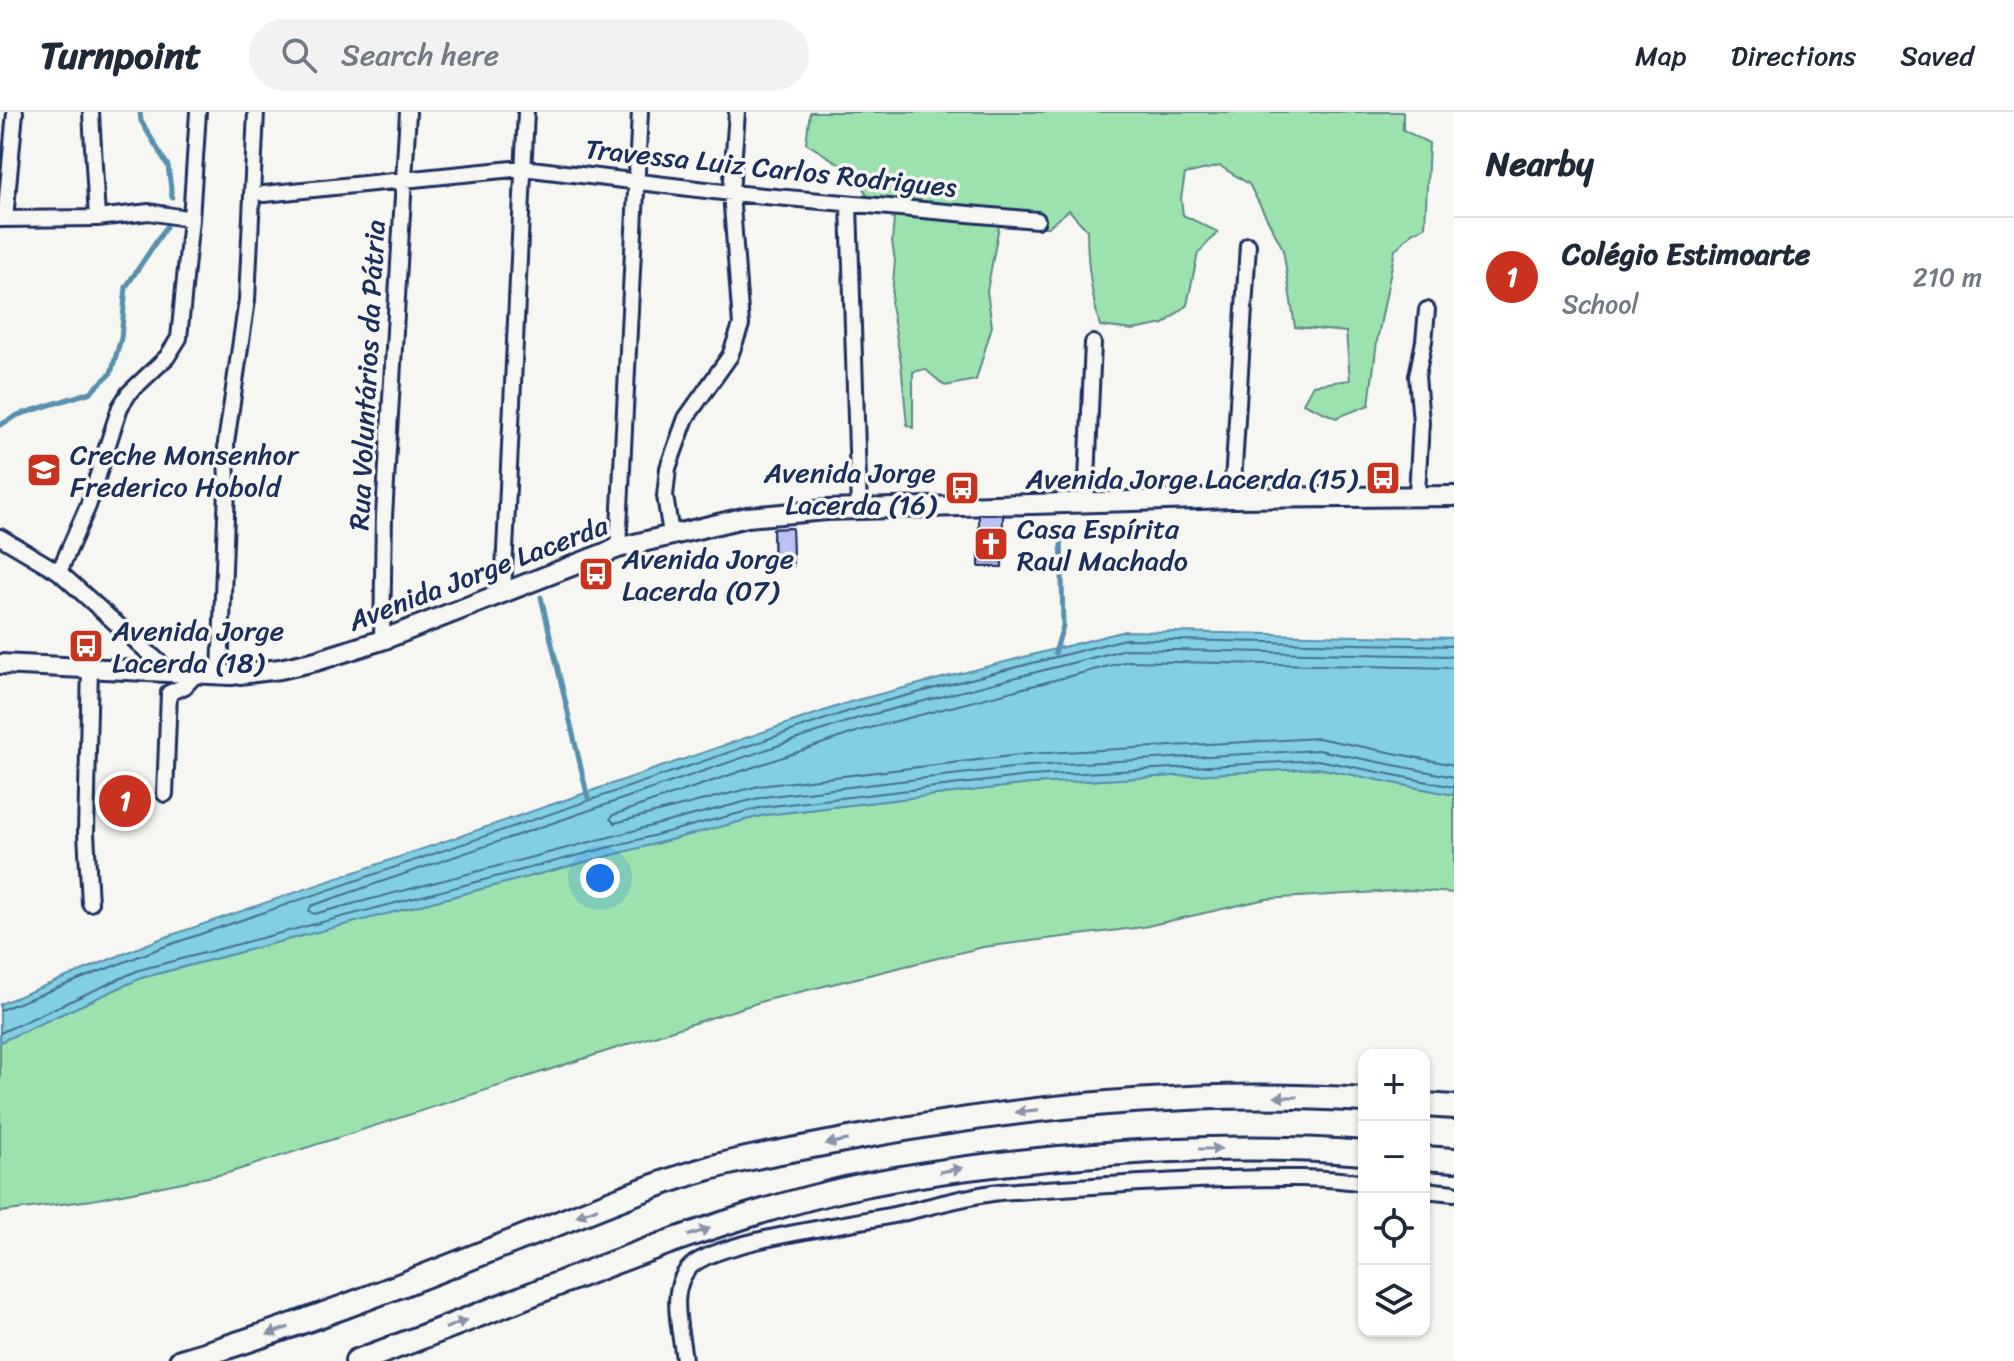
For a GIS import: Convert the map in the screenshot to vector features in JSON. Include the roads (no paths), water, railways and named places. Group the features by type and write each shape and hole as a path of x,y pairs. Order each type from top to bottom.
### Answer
{"highway":[{"path":"181,1361 351,1306 654,1186 709,1168 913,1127 1035,1110 1188,1096 1358,1100"},
{"path":"1430,1105 1454,1107"},
{"path":"357,1361 676,1240 830,1193 962,1168 1079,1156 1190,1149 1358,1153"},
{"path":"1430,1158 1454,1160"}],"main road":[{"name":"Avenida Jorge Lacerda","path":"0,664 220,674 280,669 382,640 618,548 747,517 792,512 1232,498 1454,496"}],"street":[{"path":"15,112 2,219 97,218 149,212 191,219"},
{"path":"91,112 97,218"},
{"path":"59,572 88,506 120,407 129,393 167,357 179,338 198,112"},
{"path":"220,674 226,443 247,300 256,112"},
{"name":"Rua Voluntários da Pátria","path":"382,640 384,527 408,112"},
{"path":"503,592 526,112"},
{"path":"618,548 640,112"},
{"path":"671,534 665,496 668,468 686,418 730,356 741,325 731,193 737,112"},
{"name":"Travessa Luiz Carlos Rodrigues","path":"264,194 523,168 849,205 1037,220"},
{"path":"849,205 859,510"},
{"path":"1232,498 1248,245"},
{"path":"1417,494 1421,422 1417,376 1427,310"},
{"path":"1086,503 1093,343"},
{"path":"0,537 59,572 170,672"},
{"path":"90,668 86,833 90,903"},
{"path":"165,794 169,693 185,686 197,673"},
{"path":"684,1361 678,1301 684,1275 691,1265 740,1245 1000,1192 1168,1181 1326,1178 1358,1182"},
{"path":"1430,1191 1454,1193"}],"water":[{"path":"1125,631 1454,638 1454,795 1318,768 1030,784 765,815 141,978 0,1042 0,1004 160,939 853,701"}],"waterway":[{"path":"140,112 141,121 168,166 172,197"},
{"path":"0,425 18,415 91,392 111,373 121,338 126,287 166,227"},
{"path":"1055,653 1063,626 1061,531"},
{"path":"541,597 588,798"}],"place":[{"name":"Creche Monsenhor Frederico Hobold","path":"44,470"},
{"name":"Avenida Jorge Lacerda (15)","path":"1383,478"},
{"name":"Avenida Jorge Lacerda (16)","path":"962,488"},
{"name":"Casa Espírita Raul Machado","path":"991,544"},
{"name":"Avenida Jorge Lacerda (07)","path":"596,574"},
{"name":"Avenida Jorge Lacerda (18)","path":"86,646"},
{"name":"Colégio Estimoarte","path":"125,801"}]}
